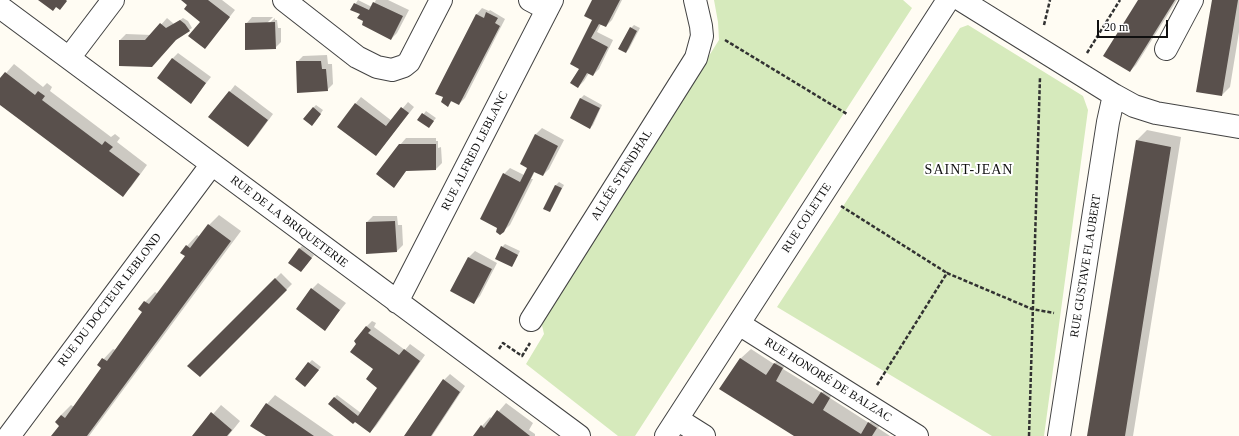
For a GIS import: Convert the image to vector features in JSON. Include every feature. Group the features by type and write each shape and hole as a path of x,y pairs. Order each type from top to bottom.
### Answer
{"street":[{"path":"69,58 113,0"},
{"path":"284,0 357,57 377,67 392,70 404,66 408,62 440,0"},
{"name":"ALLÉE STENDHAL","path":"531,320 696,58 702,36 695,0"},
{"name":"RUE COLETTE","path":"671,428 948,0"},
{"path":"961,0 1114,96 1134,106 1144,110 1239,127"},
{"path":"1166,49 1192,0"},
{"name":"RUE ALFRED LEBLANC","path":"397,302 543,3"},
{"name":"RUE DE LA BRIQUETERIE","path":"0,7 579,436"},
{"name":"RUE GUSTAVE FLAUBERT","path":"1059,436 1079,316 1108,122 1114,96"},
{"name":"RUE DU DOCTEUR LEBLOND","path":"9,436 212,164"},
{"name":"RUE HONORÉ DE BALZAC","path":"739,324 917,436"},
{"path":"671,428 704,436"}],"path":[{"path":"1043,28 1050,0"},
{"path":"1085,55 1120,0"},
{"path":"701,26 867,126"},
{"path":"1029,436 1040,74 1047,53"},
{"path":"822,194 947,273 1032,309 1079,316"},
{"path":"866,403 947,273"},
{"path":"495,355 503,343 522,356 530,343"}],"green space":[{"path":"714,0 903,0 912,8 635,436 618,436 526,364 544,334 541,321 719,40 718,22"},
{"path":"968,25 1083,96 1088,110 1044,436 992,436 777,307 960,28"}],"building":[{"path":"38,0 67,1 60,10 56,7 53,11"},
{"path":"181,0 208,0 230,17 205,49 188,36 200,22 184,9 187,5"},
{"path":"592,0 620,0 606,27 599,24 591,38 608,47 593,76 587,73 578,88 570,83 579,69 570,64 592,20 584,16"},
{"path":"1138,0 1175,0 1130,72 1103,56"},
{"path":"1212,0 1238,0 1222,96 1196,92"},
{"path":"373,2 403,16 391,40 362,25 363,21 357,18 360,14 350,10 354,3 369,10"},
{"path":"486,12 498,18 495,23 500,26 459,105 451,101 448,107 441,102 443,97 435,94 476,14 484,18"},
{"path":"180,20 190,31 176,40 152,67 119,66 119,40 145,40 160,23 166,28"},
{"path":"275,22 276,49 245,50 245,23"},
{"path":"630,27 637,31 626,53 618,49"},
{"path":"172,58 206,83 191,104 157,78"},
{"path":"296,61 321,61 322,69 326,69 328,91 297,93"},
{"path":"5,72 35,95 38,91 45,96 42,100 102,145 105,141 113,147 109,151 140,174 123,197 0,105 0,78"},
{"path":"229,91 268,120 248,147 208,117"},
{"path":"580,98 600,108 590,129 570,118"},
{"path":"355,103 386,126 401,107 409,113 376,156 337,127"},
{"path":"313,107 321,114 312,126 303,119"},
{"path":"422,113 434,121 429,128 417,120"},
{"path":"535,134 558,146 543,176 534,172 504,232 500,235 496,232 497,228 480,219 503,173 520,182 527,168 520,164"},
{"path":"1136,140 1171,147 1125,436 1087,436"},
{"path":"399,144 436,144 436,170 406,171 394,188 376,174"},
{"path":"555,185 562,188 550,212 543,209"},
{"path":"395,221 397,252 366,254 366,222"},
{"path":"208,224 231,241 87,436 51,436 59,426 55,422 61,415 65,418 101,368 97,365 102,358 107,361 142,312 138,309 144,301 149,304 185,256 180,253 186,245 190,248"},
{"path":"501,246 518,255 512,267 495,259"},
{"path":"299,248 312,258 301,272 288,263"},
{"path":"468,257 492,269 474,304 450,291"},
{"path":"275,278 287,290 200,377 187,366"},
{"path":"311,288 340,310 325,331 296,309"},
{"path":"366,326 371,330 368,333 399,355 404,349 420,361 370,433 355,422 353,424 328,404 334,397 358,416 377,388 366,379 373,369 350,352 356,344 354,341"},
{"path":"740,358 766,375 774,363 783,368 776,381 813,404 821,392 830,398 823,410 861,434 868,422 877,428 872,436 794,436 719,389"},
{"path":"308,362 319,370 305,387 295,379"},
{"path":"443,379 460,392 431,436 404,436"},
{"path":"266,403 314,436 266,436 250,426"},
{"path":"497,410 530,436 473,436 481,425 484,428"},
{"path":"211,412 232,430 227,436 192,436"}],"district":[{"name":"SAINT-JEAN","path":"969,170"}]}
